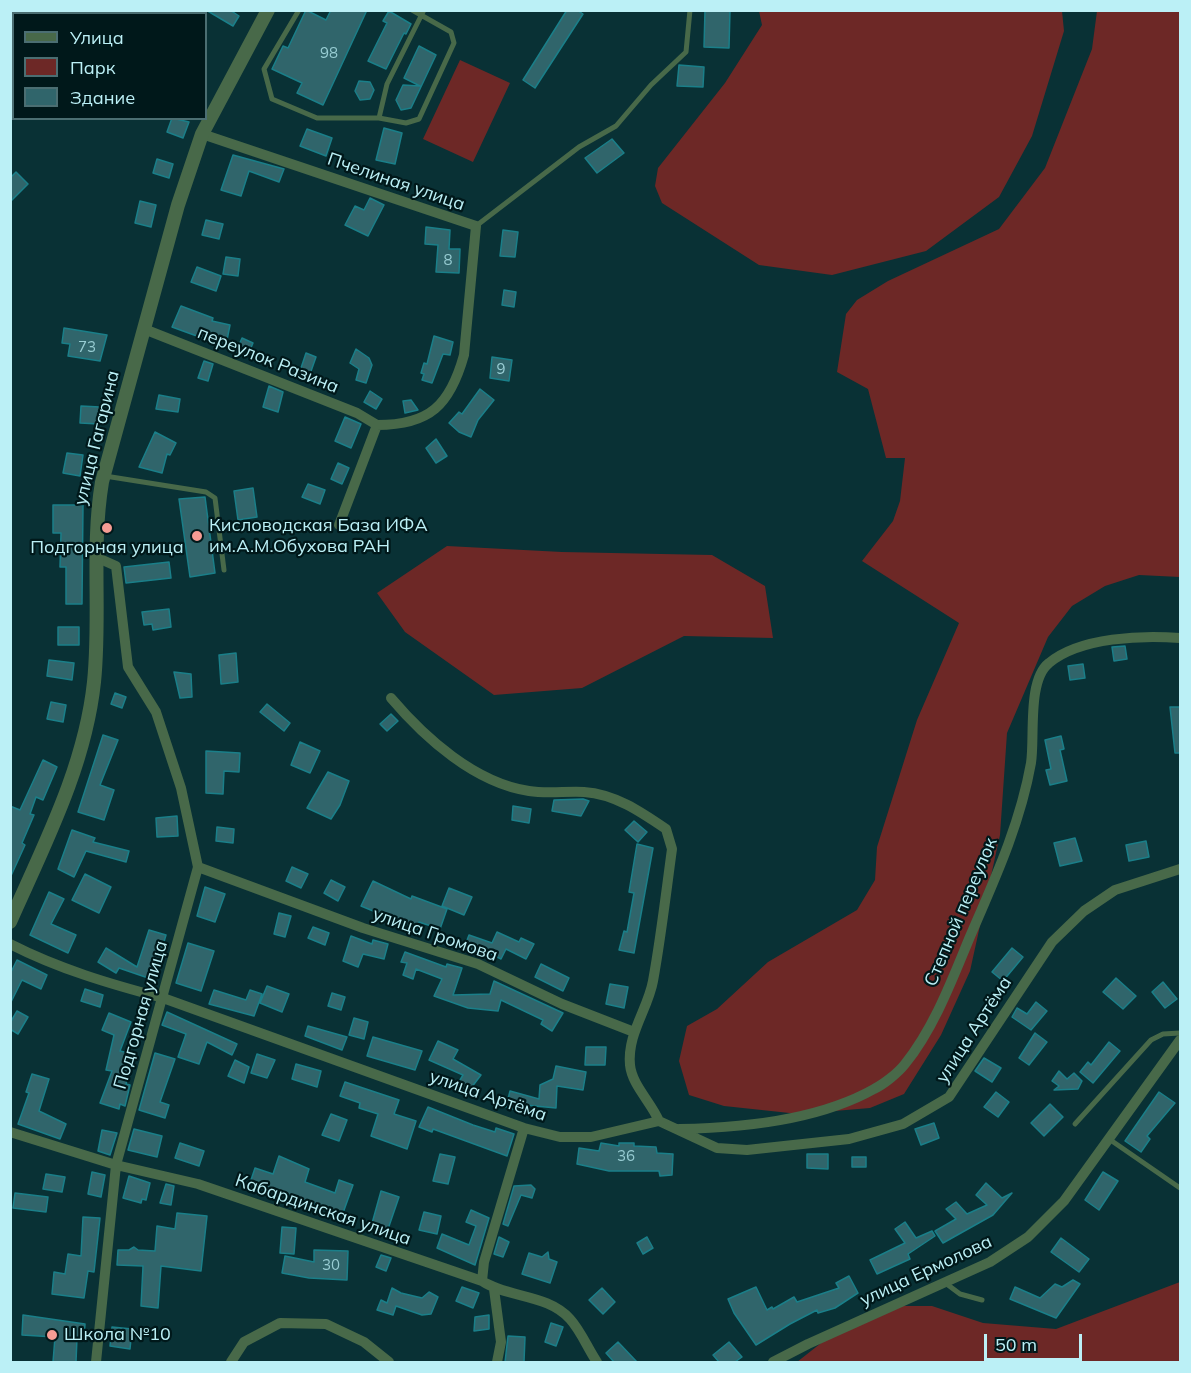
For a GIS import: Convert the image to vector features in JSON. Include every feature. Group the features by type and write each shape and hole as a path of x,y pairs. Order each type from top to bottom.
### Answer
{"street":[{"name":"улица Гагарина","path":"10,922 73,776 89,716 97,645 96,518 104,476 178,205 202,134 268,10"},
{"name":"Пчелиная улица","path":"202,134 476,226 464,355 458,375 445,400 425,418 402,425 377,425"},
{"name":"переулок Разина","path":"144,328 357,413 377,425"},
{"path":"339,525 377,425"},
{"name":"Подгорная улица","path":"96,1362 116,1165 198,867 181,788 156,712 128,667 116,566 98,558"},
{"name":"Степной переулок","path":"676,1129 727,1128 777,1120 828,1107 874,1089 905,1065 930,1025 958,965 1024,802 1031,759 1037,684 1047,663 1066,653 1105,640 1160,636 1180,638"},
{"path":"392,698 414,725 486,777 528,791 586,792 612,797 666,829 672,849 653,984 634,1032 630,1064 636,1083 652,1105 659,1121"},
{"name":"улица Громова","path":"198,867 363,928 478,964 562,1004 634,1032"},
{"name":"улица Артёма","path":"10,944 40,959 105,982 163,998 524,1128 560,1137 591,1137 659,1121 717,1148 747,1150 849,1138 903,1124 949,1097 1052,942 1084,911 1115,890 1180,869"},
{"name":"улица Ермолова","path":"773,1362 990,1262 1028,1237 1064,1201 1180,1040"},
{"path":"482,1281 484,1262 524,1128"},
{"name":"Кабардинская улица","path":"10,1132 116,1165 198,1184 482,1281 494,1289 550,1305 570,1319 597,1362"},
{"path":"494,1289 501,1342 497,1362"},
{"path":"231,1362 244,1342 280,1323 326,1324 364,1342 389,1362"}],"lane":[{"path":"299,10 264,69 272,99 317,118 380,118 406,123 419,119 454,43 451,32 423,13 412,10"},
{"path":"476,226 579,147 616,126 651,85 686,52 690,10"},
{"path":"380,118 387,84 423,13"},
{"path":"104,476 206,492 215,498 224,570"},
{"path":"1075,1124 1151,1040 1163,1034 1180,1034"},
{"path":"1109,1139 1180,1188"},
{"path":"944,1282 960,1294 982,1300"}],"green space":[{"path":"759,11 1062,11 1064,31 1032,136 999,197 926,251 832,275 759,265 662,203 655,186 658,168 725,83 762,25"},
{"path":"1097,11 1180,11 1180,577 1139,575 1105,586 1072,606 1048,637 1007,733 1000,835 970,971 941,1035 904,1094 870,1108 799,1114 724,1106 689,1095 679,1061 687,1026 717,1009 768,962 857,910 875,880 877,847 917,720 959,623 862,561 893,521 900,501 905,458 886,458 868,389 837,372 846,314 857,300 888,281 999,229 1045,168 1092,49"},
{"path":"460,60 510,83 473,162 423,139"},
{"path":"447,546 562,552 712,555 765,586 773,638 684,636 582,688 494,695 405,632 377,593"},
{"path":"1180,1282 1180,1362 797,1362 844,1325 895,1306 932,1306 983,1323 1056,1329"}],"building":[{"path":"206,10 230,10 239,16 233,26"},
{"path":"306,10 326,20 331,10 367,10 323,105 297,93 302,83 272,69 283,46 288,48"},
{"path":"567,10 577,10 583,14 535,88 523,80"},
{"path":"705,10 730,10 729,48 704,47"},
{"path":"389,11 411,24 386,69 368,61 387,23 383,21"},
{"path":"419,46 436,55 411,108 401,110 396,100 403,85 420,86 404,78"},
{"path":"679,65 704,67 703,87 677,86"},
{"path":"359,81 370,82 374,90 370,99 360,100 355,91"},
{"path":"171,120 189,122 183,138 167,132"},
{"path":"384,128 402,133 395,164 376,160"},
{"path":"307,129 332,138 326,156 300,146"},
{"path":"612,139 624,153 597,173 585,158"},
{"path":"233,155 284,169 279,182 249,171 241,196 221,190"},
{"path":"157,159 173,164 169,178 153,173"},
{"path":"16,172 28,184 10,202 10,178"},
{"path":"370,198 384,205 368,236 345,225 355,206 364,210"},
{"path":"140,201 156,205 151,227 135,223"},
{"path":"206,220 223,224 219,239 202,235"},
{"path":"426,227 450,230 449,249 460,249 459,273 436,272 438,245 425,244"},
{"path":"503,230 518,232 515,257 500,256"},
{"path":"226,257 240,259 238,276 223,274"},
{"path":"197,267 221,276 216,291 191,282"},
{"path":"504,290 516,292 514,307 502,305"},
{"path":"181,306 213,318 212,321 230,325 227,340 207,335 205,339 172,327"},
{"path":"64,328 107,335 100,361 68,356 70,344 62,343"},
{"path":"434,336 453,342 450,355 443,354 432,383 422,380 424,374 421,373 424,363 427,364"},
{"path":"242,338 253,343 247,357 236,352"},
{"path":"356,349 369,358 372,365 366,383 356,380 359,369 350,363"},
{"path":"306,353 316,357 310,374 300,371"},
{"path":"492,357 512,360 509,381 490,378"},
{"path":"204,361 213,364 208,381 198,378"},
{"path":"269,386 283,392 278,412 263,407"},
{"path":"480,389 494,400 478,420 471,437 459,432 449,423 459,412 462,414"},
{"path":"370,391 382,399 376,409 364,402"},
{"path":"159,395 180,399 178,412 156,409"},
{"path":"411,400 418,410 405,413 403,401"},
{"path":"81,406 100,407 99,424 80,423"},
{"path":"345,417 361,424 351,448 335,441"},
{"path":"155,432 176,443 170,455 167,454 162,473 139,467"},
{"path":"436,439 447,456 436,463 426,448"},
{"path":"67,453 83,455 80,476 63,473"},
{"path":"338,463 349,468 342,484 331,479"},
{"path":"308,484 325,490 320,504 302,497"},
{"path":"253,488 257,517 238,520 234,491"},
{"name":"Кисловодская База ИФА им.А.М.Обухова РАН","path":"205,497 215,573 190,577 179,499"},
{"path":"53,505 83,505 82,604 66,604 66,567 60,567 61,533 53,533"},
{"path":"169,562 171,578 126,583 124,567"},
{"path":"169,609 171,627 153,630 152,624 144,625 142,612"},
{"path":"58,627 79,627 79,645 58,645"},
{"path":"1125,646 1127,659 1114,661 1112,647"},
{"path":"236,653 238,682 221,684 219,655"},
{"path":"49,660 74,663 72,680 47,676"},
{"path":"1083,664 1085,678 1070,680 1068,666"},
{"path":"174,672 191,674 192,697 180,698"},
{"path":"115,693 126,697 122,708 111,704"},
{"path":"51,702 66,705 63,722 47,719"},
{"path":"267,704 290,723 284,731 260,712"},
{"path":"1170,707 1180,707 1180,753 1175,753"},
{"path":"391,714 398,721 387,731 380,724"},
{"path":"103,735 118,740 100,785 114,790 104,820 78,812"},
{"path":"1061,736 1064,749 1060,750 1067,781 1050,785 1046,770 1051,769 1045,740"},
{"path":"300,742 320,751 310,773 291,765"},
{"path":"206,751 240,753 239,772 224,771 223,794 206,793"},
{"path":"43,760 57,767 43,800 36,797 30,814 34,815 22,843 25,845 10,878 10,806 20,810"},
{"path":"328,772 349,781 340,805 331,819 307,808"},
{"path":"583,799 589,801 581,816 552,811 554,800"},
{"path":"513,806 531,809 529,823 512,820"},
{"path":"177,816 178,836 157,837 156,818"},
{"path":"634,821 647,832 638,842 625,830"},
{"path":"217,827 234,829 233,843 216,841"},
{"path":"72,830 95,838 93,842 129,851 126,862 86,851 74,877 58,869"},
{"path":"1075,838 1082,861 1060,866 1054,843"},
{"path":"1146,841 1149,857 1129,861 1126,845"},
{"path":"637,844 653,848 634,953 619,950 624,931 627,932 634,893 629,892"},
{"path":"292,867 308,874 301,888 286,881"},
{"path":"85,874 111,887 99,913 72,900"},
{"path":"331,880 345,887 338,901 324,893"},
{"path":"373,881 411,899 412,896 447,909 440,929 419,922 417,929 361,906"},
{"path":"205,887 225,894 215,922 197,916"},
{"path":"449,888 472,897 464,915 442,906"},
{"path":"49,892 64,899 51,924 76,935 68,953 30,935"},
{"path":"279,913 291,916 285,937 274,934"},
{"path":"313,927 329,933 325,945 308,938"},
{"path":"149,930 166,935 158,962 161,965 154,980 119,968 116,973 98,962 106,948 137,967"},
{"path":"497,932 519,942 521,938 534,944 526,959 506,949 501,959 480,948 478,953 464,948 469,935 492,943"},
{"path":"351,936 372,944 373,940 388,944 384,959 363,954 358,967 343,961"},
{"path":"188,943 214,951 201,991 176,983"},
{"path":"1012,948 1023,957 1003,981 992,972"},
{"path":"405,952 446,967 447,964 462,968 453,995 490,994 494,981 563,1013 552,1031 541,1024 543,1020 501,1000 498,1011 468,1008 434,996 442,979 416,969 413,979 403,975 407,963 401,962"},
{"path":"17,960 47,975 41,989 22,980 10,1004 10,974"},
{"path":"541,964 569,978 563,991 535,977"},
{"path":"1116,978 1136,996 1123,1009 1103,992"},
{"path":"1163,982 1177,999 1165,1008 1152,992"},
{"path":"610,984 628,987 624,1008 606,1004"},
{"path":"267,986 289,994 282,1012 260,1003"},
{"path":"85,989 103,995 100,1007 81,1001"},
{"path":"214,990 246,1000 250,990 262,994 254,1016 209,1004"},
{"path":"332,993 345,997 341,1010 328,1006"},
{"path":"1036,1002 1047,1011 1031,1030 1012,1017 1017,1008 1027,1014"},
{"path":"17,1011 28,1017 18,1034 10,1029 10,1023"},
{"path":"167,1012 237,1044 232,1055 207,1042 199,1064 178,1057 186,1034 162,1025"},
{"path":"109,1013 131,1022 120,1051 133,1054 126,1084 130,1085 125,1106 120,1104 119,1109 100,1103 112,1071 106,1070 114,1035 102,1030"},
{"path":"354,1018 368,1022 364,1039 349,1035"},
{"path":"308,1026 347,1037 342,1050 305,1036"},
{"path":"1035,1033 1047,1042 1029,1065 1019,1058"},
{"path":"373,1037 422,1051 415,1070 367,1056"},
{"path":"438,1041 458,1050 453,1059 481,1075 468,1092 457,1085 463,1075 429,1060"},
{"path":"1109,1042 1120,1051 1093,1083 1080,1072 1088,1062 1091,1065"},
{"path":"586,1047 606,1047 605,1065 585,1065"},
{"path":"155,1053 175,1059 160,1102 169,1105 165,1118 139,1110"},
{"path":"257,1054 275,1060 267,1078 251,1073"},
{"path":"984,1058 1001,1068 992,1082 975,1071"},
{"path":"235,1060 249,1067 244,1083 228,1076"},
{"path":"296,1064 321,1071 317,1087 292,1079"},
{"path":"556,1066 586,1072 583,1090 557,1086 556,1108 525,1105 523,1112 506,1107 510,1091 539,1099 540,1085 553,1079"},
{"path":"1059,1071 1067,1079 1074,1073 1082,1081 1078,1089 1054,1090 1059,1086 1052,1081"},
{"path":"32,1074 49,1079 39,1111 66,1124 60,1139 18,1124 29,1093 26,1092"},
{"path":"345,1082 399,1100 394,1114 416,1121 407,1149 371,1136 378,1114 359,1108 360,1103 340,1096"},
{"path":"996,1092 1009,1102 998,1117 984,1107"},
{"path":"1159,1092 1175,1103 1147,1136 1150,1139 1141,1152 1125,1141"},
{"path":"1050,1104 1063,1117 1044,1136 1031,1123"},
{"path":"428,1107 495,1132 496,1128 514,1134 507,1156 433,1129 432,1132 419,1127"},
{"path":"331,1114 347,1120 339,1141 322,1135"},
{"path":"934,1123 939,1138 921,1145 915,1129"},
{"path":"134,1129 162,1136 157,1157 128,1150"},
{"path":"102,1130 117,1133 110,1155 98,1151"},
{"path":"180,1143 204,1151 199,1166 175,1158"},
{"path":"601,1143 619,1146 619,1143 634,1143 634,1146 656,1147 657,1153 673,1154 672,1175 660,1176 659,1171 609,1171 577,1164 579,1148 599,1151"},
{"path":"440,1154 455,1157 448,1184 433,1181"},
{"path":"807,1154 828,1154 828,1169 807,1168"},
{"path":"279,1156 309,1169 305,1182 335,1193 339,1180 353,1185 343,1213 250,1183 255,1168 273,1174"},
{"path":"852,1157 866,1157 866,1167 852,1167"},
{"path":"92,1172 105,1175 101,1197 88,1194"},
{"path":"1103,1172 1118,1181 1099,1210 1085,1200"},
{"path":"46,1174 65,1177 62,1192 43,1189"},
{"path":"129,1176 150,1183 146,1200 142,1199 141,1203 123,1198"},
{"path":"986,1183 1002,1198 1012,1193 993,1215 943,1243 935,1231 956,1219 946,1209 956,1202 967,1214 987,1205 976,1195"},
{"path":"166,1184 174,1186 171,1205 160,1203"},
{"path":"531,1185 535,1189 532,1198 521,1195 508,1226 503,1224 514,1186"},
{"path":"381,1191 399,1197 387,1232 371,1227"},
{"path":"15,1193 48,1197 46,1212 13,1208"},
{"path":"471,1210 489,1218 475,1265 437,1248 442,1234 469,1245 476,1226 466,1222"},
{"path":"424,1212 441,1216 437,1234 419,1230"},
{"path":"177,1213 207,1216 201,1271 161,1266 158,1308 141,1306 143,1266 117,1265 118,1250 129,1250 134,1247 138,1250 155,1251 157,1226 175,1229"},
{"path":"83,1217 100,1218 94,1272 88,1271 84,1298 52,1294 54,1272 65,1274 68,1254 81,1256"},
{"path":"905,1222 916,1238 932,1231 935,1236 908,1254 910,1259 877,1274 870,1260 905,1243 895,1229"},
{"path":"282,1227 296,1228 294,1254 280,1253"},
{"path":"499,1237 509,1242 503,1257 494,1254"},
{"path":"647,1237 653,1248 643,1254 637,1243"},
{"path":"1061,1238 1089,1259 1079,1272 1051,1252"},
{"path":"314,1250 348,1251 347,1280 309,1278 282,1273 285,1256 314,1262"},
{"path":"548,1252 549,1259 557,1262 550,1283 522,1274 529,1253 542,1257"},
{"path":"381,1255 391,1258 386,1271 376,1267"},
{"path":"849,1276 858,1293 835,1308 818,1313 817,1310 756,1345 734,1313 728,1299 756,1287 767,1310 772,1307 773,1309 794,1297 797,1302 839,1288 836,1283"},
{"path":"1073,1280 1080,1284 1056,1318 1010,1299 1015,1287 1040,1298 1055,1284 1062,1287"},
{"path":"462,1287 479,1293 473,1308 456,1301"},
{"path":"392,1288 401,1293 422,1298 429,1292 438,1297 431,1314 422,1315 396,1306 393,1315 377,1310 381,1300 387,1303"},
{"path":"602,1288 615,1302 603,1314 589,1300"},
{"path":"23,1315 85,1324 84,1338 77,1338 76,1362 53,1362 55,1337 22,1335"},
{"path":"489,1315 489,1329 474,1331 475,1317"},
{"path":"551,1323 563,1327 556,1346 545,1342"},
{"path":"112,1327 132,1329 130,1349 110,1346"},
{"path":"508,1336 525,1337 524,1362 505,1362"},
{"path":"618,1342 637,1362 614,1362 606,1353"},
{"path":"729,1342 742,1357 735,1362 719,1362 713,1355"}],"place":[{"name":"Подгорная улица","path":"107,528"},
{"name":"Кисловодская База ИФА им.А.М.Обухова РАН","path":"197,536"},
{"name":"Школа №10","path":"52,1335"}]}
